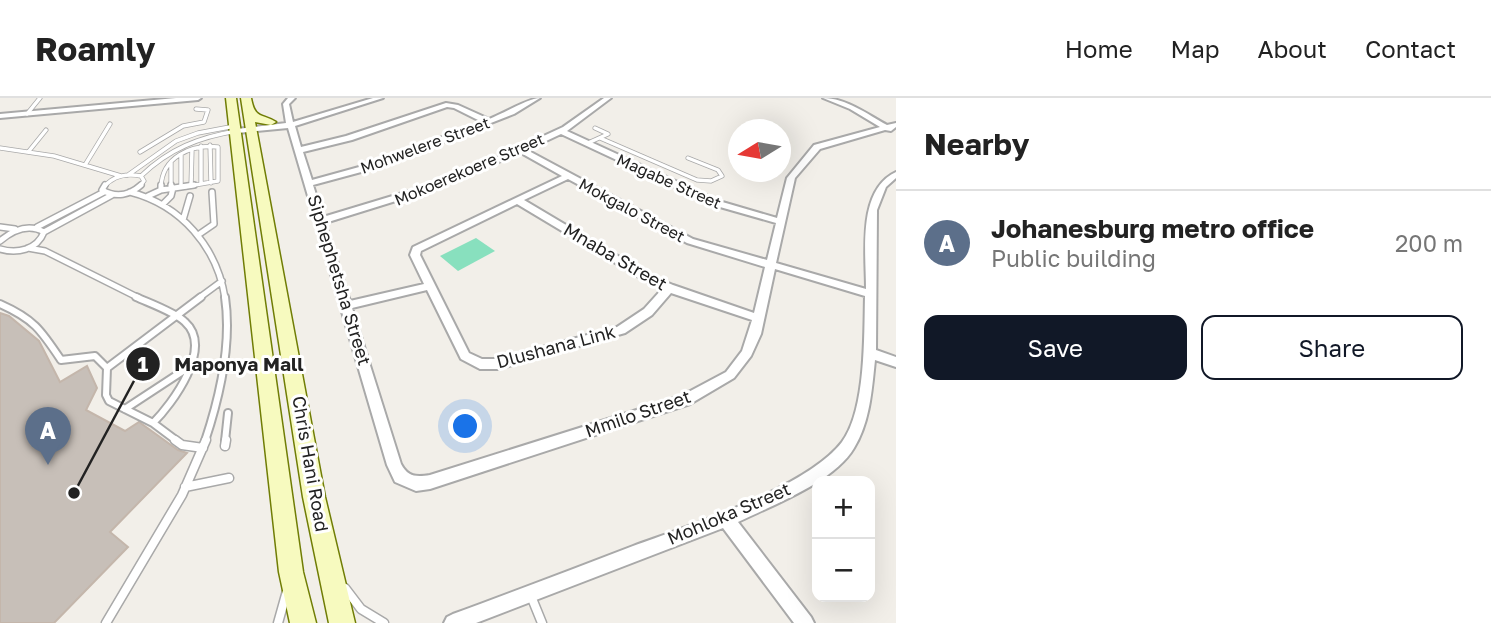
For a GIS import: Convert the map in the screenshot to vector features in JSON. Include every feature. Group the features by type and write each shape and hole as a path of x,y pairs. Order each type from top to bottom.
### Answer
{"main road":[{"name":"Chris Hani Road","path":"231,98 245,120 326,552 342,623"},
{"name":"Chris Hani Road","path":"245,120 291,572 303,623"},
{"path":"245,120 271,122"}],"street":[{"path":"96,108 99,98"},
{"path":"0,116 197,98"},
{"name":"Siphephetsha Street","path":"290,98 286,104 290,123 394,465"},
{"path":"271,122 300,121 380,98"},
{"name":"Mohwelere Street","path":"310,183 373,166 512,113 537,98"},
{"path":"826,98 890,126 896,133"},
{"path":"835,100 856,98"},
{"name":"Mokoerekoere Street","path":"321,221 416,194 561,131 605,99"},
{"path":"300,150 349,138 443,106 456,106 488,122"},
{"path":"245,120 290,123"},
{"name":"Mmilo Street","path":"394,465 400,477 411,483 424,484 685,400 730,375 747,353 758,318 790,178 813,149 890,126"},
{"name":"Magabe Street","path":"561,131 716,203 781,222"},
{"name":"Mokgalo Street","path":"519,149 690,241 870,293"},
{"name":"Mohloka Street","path":"453,623 726,519 794,487 834,461 849,444 864,405 870,353 872,210 882,186 896,174"},
{"name":"Dlushana Link","path":"568,176 418,246 415,255 465,356 480,365 498,364 621,330 639,321 654,308 669,288"},
{"name":"Mnaba Street","path":"517,200 669,288 758,318"},
{"path":"346,306 431,286"},
{"path":"870,353 896,362"},
{"path":"726,519 805,623"}],"lane":[{"path":"27,114 40,98"},
{"path":"140,152 183,126 204,122 208,110 196,109"},
{"path":"104,192 102,188 107,182 128,174 176,141 245,120"},
{"path":"141,176 160,158 180,145 245,120"},
{"path":"85,165 110,124"},
{"path":"588,144 607,134 595,128"},
{"path":"29,151 46,130"},
{"path":"600,138 696,180 707,181 722,176 718,170 688,158"},
{"path":"210,145 211,183"},
{"path":"201,146 201,184"},
{"path":"148,196 161,190 219,180 218,147 201,146 171,162 162,172 161,190"},
{"path":"0,148 29,151 121,176"},
{"path":"191,186 192,149"},
{"path":"181,155 181,187"},
{"path":"163,204 172,188 171,162"},
{"path":"105,173 107,182"},
{"path":"128,174 141,176"},
{"path":"45,251 41,241 44,232 112,195 130,192 142,186 144,181 141,176"},
{"path":"142,186 148,196"},
{"path":"18,230 1,227 2,239 18,230 35,227 104,192 112,195"},
{"path":"109,623 113,611 185,487 203,448 223,369 227,315 222,281 198,235 163,204 148,196 130,192"},
{"path":"198,235 214,224 212,192"},
{"path":"183,220 190,196"},
{"path":"35,227 44,232"},
{"path":"0,249 15,252 41,241"},
{"path":"28,248 45,251 176,315 186,323 192,333 193,347 189,367 177,398 153,423"},
{"path":"107,368 222,281"},
{"path":"0,304 18,312 39,327 61,360 95,356 107,368 108,401 153,423 182,445 203,448"},
{"path":"125,409 189,367"},
{"path":"225,446 228,413"},
{"path":"185,487 229,478"},
{"path":"326,552 351,600 366,615 384,623"},
{"path":"278,623 291,572"},
{"path":"530,593 542,623"}],"green space":[{"path":"476,238 495,251 458,271 440,256"}],"building":[{"path":"0,313 9,316 39,341 60,382 87,366 97,388 86,410 125,431 139,422 178,450 187,453 110,532 128,547 54,623 0,623"}],"place":[{"name":"Johanesburg metro office","path":"48,465"},
{"name":"Maponya Mall","path":"74,493"}]}
